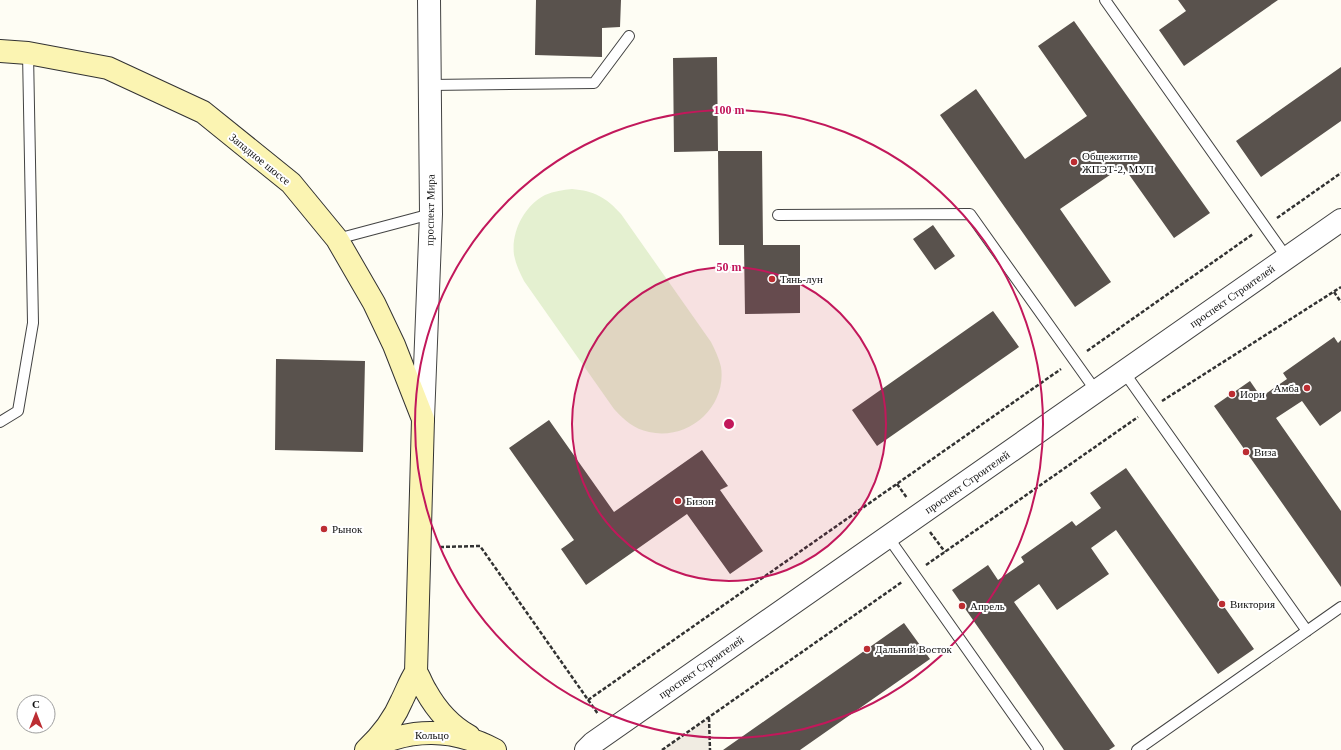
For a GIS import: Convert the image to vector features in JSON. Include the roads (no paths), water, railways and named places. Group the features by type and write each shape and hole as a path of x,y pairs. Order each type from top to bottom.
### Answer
{"main road":[{"name":"Западное шоссе","path":"0,51 28,54 108,68 203,112 291,183 337,239 374,303 394,345 423,419"},
{"path":"423,419 416,672 429,696 443,715 467,735 488,746"},
{"path":"367,750 393,718 403,700 410,681 416,672"},
{"name":"Кольцо","path":"367,750 391,739 413,734 436,733 459,735 488,746"}],"street":[{"name":"проспект Мира","path":"423,419 431,214 430,84 426,6"},
{"name":"проспект Строителей","path":"569,750 589,747 1341,220"},
{"path":"488,746 507,750"}],"lane":[{"path":"1105,0 1287,258"},
{"path":"430,84 594,83 629,36"},
{"path":"0,422 18,411 33,323 28,54"},
{"path":"337,239 431,214"},
{"path":"778,215 970,214 1096,391"},
{"path":"1124,372 1307,631"},
{"path":"888,537 1038,750"},
{"path":"1137,750 1341,607"}],"place":[{"name":"Общежитие ЖПЭТ-2, МУП","path":"1074,162"},
{"name":"Тянь-лун","path":"772,279"},
{"name":"Амба","path":"1307,388"},
{"name":"Иори","path":"1232,394"},
{"name":"Виза","path":"1246,452"},
{"name":"Бизон","path":"678,501"},
{"name":"Рынок","path":"324,529"},
{"name":"Виктория","path":"1222,604"},
{"name":"Апрель","path":"962,606"},
{"name":"Дальний Восток","path":"867,649"}]}
